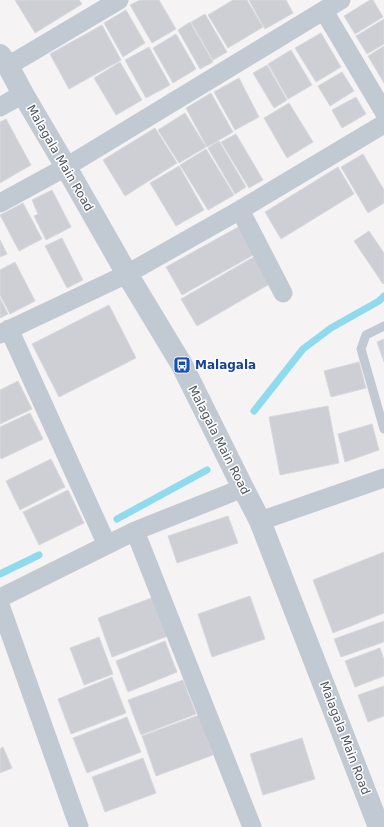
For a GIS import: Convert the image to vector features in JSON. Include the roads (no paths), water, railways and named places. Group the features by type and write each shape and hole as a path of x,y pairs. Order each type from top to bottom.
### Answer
{"street":[{"path":"4,61 119,0"},
{"path":"0,203 66,167 341,0"},
{"path":"324,11 384,112"},
{"name":"Malagala Main Road","path":"4,61 127,274 182,365 260,521 380,823"},
{"path":"0,108 24,94"},
{"path":"107,545 4,331 127,274 240,210 384,124"},
{"path":"240,210 283,293"},
{"path":"260,521 384,479"},
{"path":"0,598 135,531 243,488"},
{"path":"135,531 252,827"},
{"path":"0,605 80,827"}],"lane":[{"path":"384,326 366,335 361,349 384,429"}],"waterway":[{"path":"254,411 303,349 331,328 379,301 384,296"},
{"path":"117,519 207,470"},
{"path":"0,574 39,555"}],"place":[{"name":"Malagala","path":"182,365"}]}
